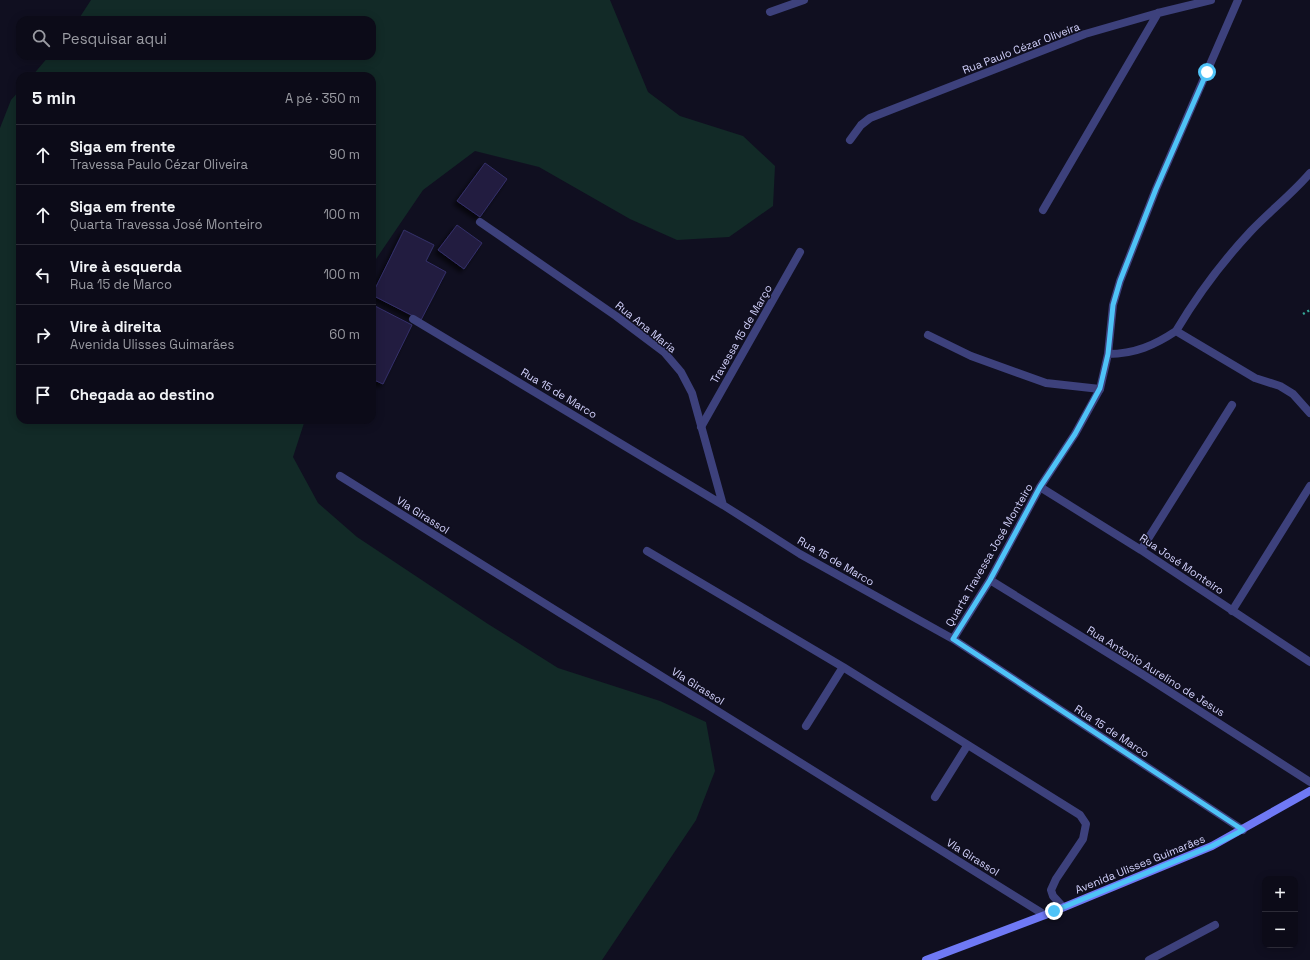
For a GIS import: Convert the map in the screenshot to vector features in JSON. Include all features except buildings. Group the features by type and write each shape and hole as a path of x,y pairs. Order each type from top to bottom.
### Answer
{"main road":[{"name":"Avenida Ulisses Guimarães","path":"926,960 1045,915 1212,846 1243,830 1310,791"}],"street":[{"path":"770,12 804,0"},
{"name":"Rua Paulo Cézar Oliveira","path":"850,140 861,125 870,118 1085,34 1158,13 1211,0"},
{"name":"Quarta Travessa José Monteiro","path":"953,639 990,580 1040,487 1075,434 1100,388 1108,354 1113,305 1120,281 1156,189 1238,0"},
{"path":"1043,210 1158,13"},
{"path":"1108,354 1141,350 1176,330 1196,297 1221,264 1251,231 1310,173"},
{"name":"Rua Ana Maria","path":"480,222 616,316 664,352 681,372 692,393 723,505"},
{"name":"Travessa 15 de Março","path":"701,427 800,252"},
{"name":"Rua 15 de Marco","path":"413,318 723,505 800,554 953,639 1243,830"},
{"path":"1176,330 1255,378 1280,386 1293,394 1301,405 1310,413"},
{"path":"928,334 970,356 1046,383 1100,388"},
{"path":"1141,550 1232,406"},
{"name":"VIa Girassol","path":"340,476 1045,915"},
{"path":"1232,611 1310,486"},
{"name":"Rua José Monteiro","path":"1040,487 1141,550 1310,662"},
{"path":"646,552 843,667 967,746 1080,815 1086,824 1082,840 1056,879 1051,890 1053,896 1063,907"},
{"name":"Rua Antonio Aurelino de Jesus","path":"990,580 1142,674 1310,782"},
{"path":"806,726 843,667"},
{"path":"935,797 967,746"},
{"path":"1149,960 1215,925"}],"path":[{"path":"1304,314 1310,310"}],"green space":[{"path":"91,0 610,0 648,92 680,116 743,136 775,166 773,206 729,237 677,240 630,219 539,167 475,151 423,190 376,259 376,72 35,72 46,60 376,60 376,16 81,16"},
{"path":"16,94 16,424 304,424 293,457 318,503 357,537 488,624 558,668 660,701 706,722 715,771 696,820 602,960 0,960 0,128 11,100"}],"route":[{"path":"1054,911 1212,846 1243,830 953,639 990,580 1040,487 1075,434 1100,388 1108,354 1113,305 1120,281 1156,189 1207,72"}]}
